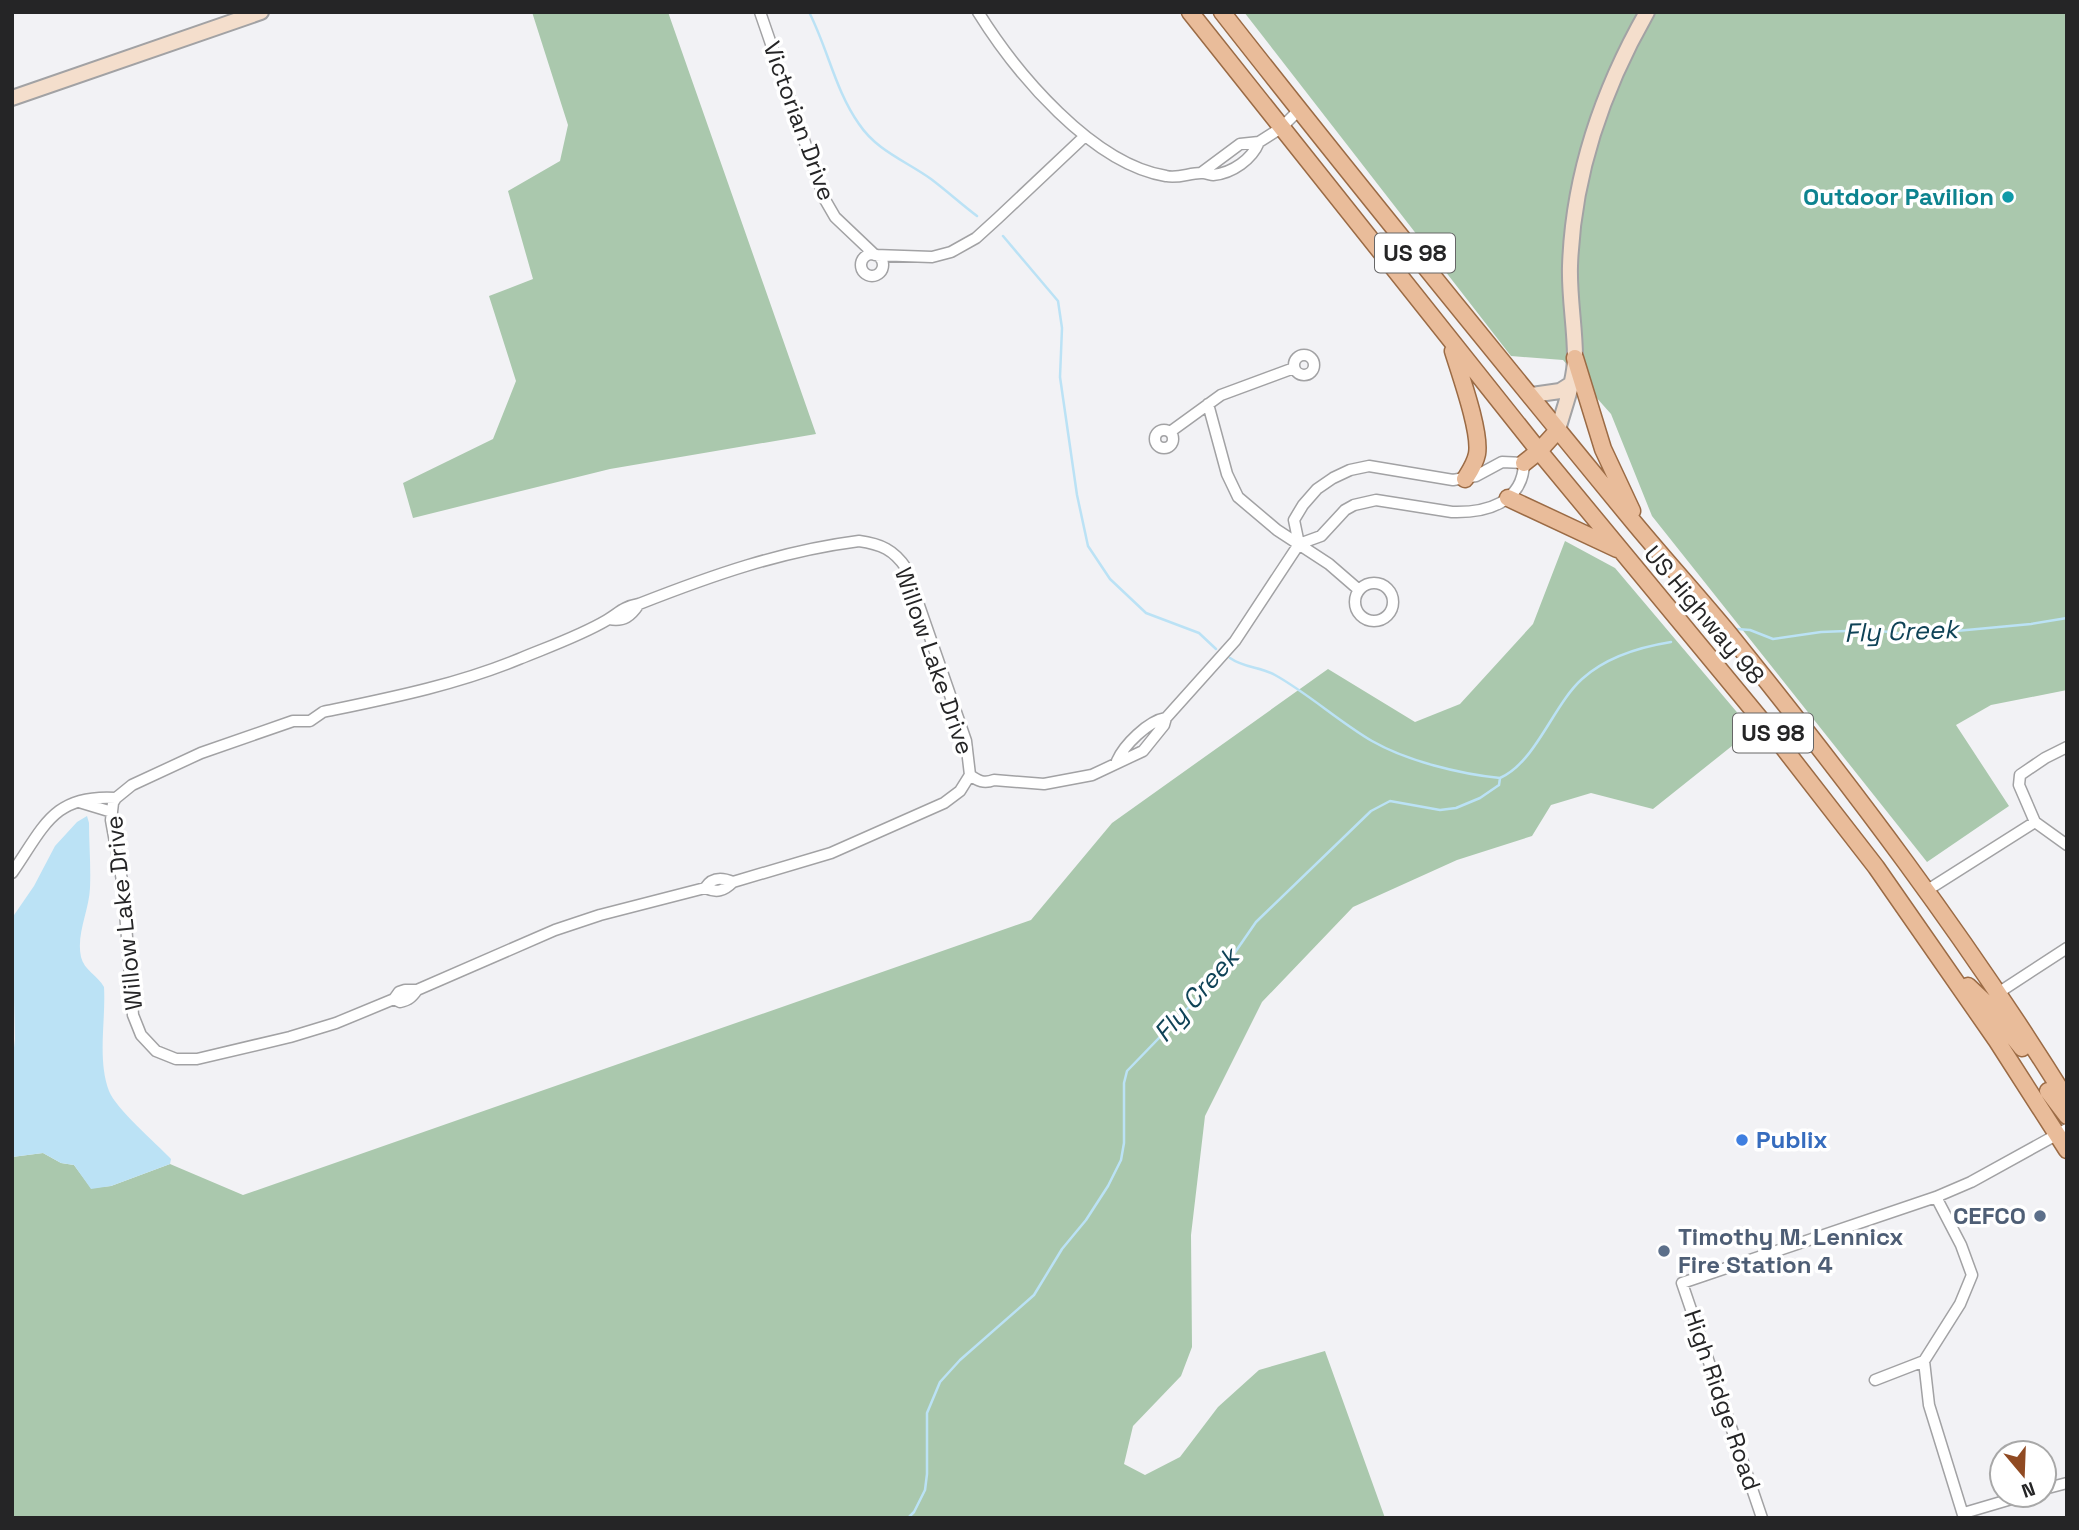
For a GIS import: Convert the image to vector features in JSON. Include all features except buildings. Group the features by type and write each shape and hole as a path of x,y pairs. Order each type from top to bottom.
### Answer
{"main road":[{"name":"US 98","path":"1190,12 1281,128"},
{"name":"US 98","path":"1222,12 1299,110"},
{"name":"US Highway 98","path":"1299,110 1640,530 1728,632 1898,852 1998,993 2067,1100"},
{"name":"US Highway 98","path":"1281,128 1539,451 1772,733 1876,866 2064,1133 2067,1150"},
{"path":"1448,338 1475,432 1477,452 1465,479"},
{"path":"1575,358 1602,449 1640,530"},
{"path":"1524,463 1558,430"},
{"path":"1508,498 1622,552"},
{"path":"1876,866 1898,852"},
{"path":"1944,962 1985,1002 2015,1038 2067,1116"}],"street":[{"path":"12,98 261,12"},
{"name":"Victorian Drive","path":"760,12 824,198 835,217 875,256 932,257 951,252 989,226 1084,136"},
{"path":"978,12 1004,51 1053,108 1084,136 1138,169 1169,177 1201,173 1213,175 1252,156 1259,142"},
{"path":"1558,430 1575,358 1570,267 1574,212 1584,161 1615,75 1647,12"},
{"path":"1201,173 1240,144 1259,142 1281,128 1299,110"},
{"path":"1170,432 1221,395 1294,368"},
{"path":"1532,395 1560,391 1571,384"},
{"path":"1208,404 1227,474 1238,497 1251,510 1329,564 1359,590"},
{"path":"970,775 988,783 994,780 1044,785 1092,775 1117,761 1133,757 1143,751 1164,725 1166,718 1235,641 1298,544 1321,536 1345,510 1364,502 1376,500 1464,512 1494,505 1508,498 1522,483 1524,463 1502,462 1465,479 1453,480 1369,466 1350,470 1317,489 1303,505 1294,520 1298,544"},
{"name":"Willow Lake Drive","path":"859,541 880,544 898,556 914,585 965,741 970,775 960,791 944,803 831,853 733,882 720,891 714,892 705,888 555,930 417,990 399,992 394,999 336,1023 220,1054 197,1059 176,1059 156,1051 141,1035 133,1015 123,886 112,831 112,812 116,798 132,785 212,749 293,720 310,721 323,712 474,676 609,619 625,619 639,604 738,566 784,554 859,541"},
{"path":"1376,582 1388,587 1392,592 1394,604 1388,616 1370,621 1359,614 1355,602 1359,590 1376,582"},
{"path":"2067,747 2020,775 2019,785 2035,822 2067,845"},
{"path":"12,873 50,820 63,807 98,796 116,798"},
{"path":"75,802 88,803 112,812"},
{"path":"1926,891 2035,822"},
{"path":"1998,993 2067,948"},
{"path":"1875,1380 1924,1361 1960,1304 1972,1275 1961,1245 1936,1197 1971,1182 2064,1133"},
{"name":"High Ridge Road","path":"1762,1518 1682,1283 1936,1197"},
{"path":"1924,1361 1929,1405 1964,1516 1988,1508"}],"green space":[{"path":"532,12 668,12 816,434 610,469 413,518 403,483 493,439 516,381 489,296 533,279 508,191 560,161 568,125"},
{"path":"1244,12 2067,12 2067,690 1991,705 1956,725 2009,806 1927,862 1652,516 1611,414 1563,360 1511,356"},
{"path":"1565,541 1615,568 1752,730 1653,809 1591,793 1551,805 1532,836 1457,860 1353,907 1262,1002 1205,1116 1191,1235 1192,1347 1181,1376 1133,1426 1124,1464 1145,1475 1180,1457 1218,1407 1259,1370 1325,1351 1385,1518 12,1518 12,1157 43,1153 61,1163 74,1165 91,1188 111,1186 170,1164 243,1195 1031,920 1112,823 1328,669 1415,722 1460,704 1533,624"}],"water":[{"path":"87,816 90,888 80,948 85,966 104,987 105,1079 109,1091 120,1107 171,1159 170,1164 111,1186 91,1189 74,1165 61,1163 43,1153 12,1157 12,1065 15,1039 12,918 34,886 55,846 77,822"}],"waterway":[{"path":"809,12 844,97 866,133 883,149 931,179 977,216"},
{"path":"1003,236 1058,301 1062,328 1060,377 1077,495 1088,546 1110,579 1146,613 1199,633 1216,649"},
{"name":"Fly Creek","path":"1737,629 1750,630 1773,639 1821,632 1872,630 1913,635 2067,618"},
{"name":"Fly Creek","path":"908,1518 925,1490 927,1413 940,1382 960,1360 1034,1295 1062,1249 1086,1220 1121,1160 1124,1143 1124,1083 1127,1071 1218,977 1256,922 1371,811 1390,801 1440,810 1456,808 1480,798 1499,785 1500,778 1524,759 1562,703 1591,671 1624,654 1671,642"},
{"path":"1230,658 1275,675 1359,733 1401,755 1434,766 1500,778"}],"place":[{"name":"Outdoor Pavilion","path":"2008,197"},
{"name":"Publix","path":"1742,1140"},
{"name":"CEFCO","path":"2040,1216"},
{"name":"Timothy M. Lennicx Fire Station 4","path":"1664,1251"}]}
